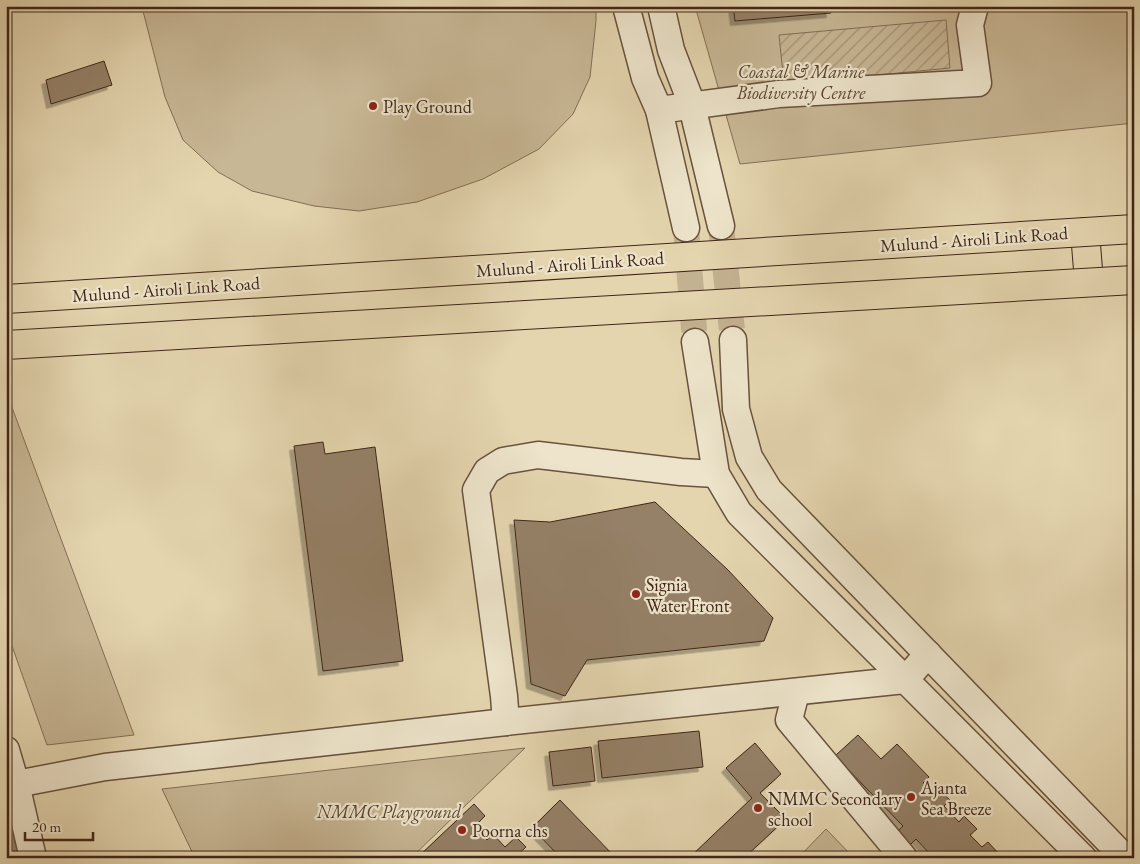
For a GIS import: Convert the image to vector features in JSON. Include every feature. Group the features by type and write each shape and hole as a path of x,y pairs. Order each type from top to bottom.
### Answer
{"main road":[{"name":"Mulund - Airoli Link Road","path":"6,299 1134,229"},
{"path":"1085,232 1089,282"},
{"path":"6,345 1134,280"}],"street":[{"path":"626,6 645,78 659,110 686,228"},
{"path":"661,6 671,50 691,105 721,226"},
{"path":"659,110 779,94 978,83 970,25 975,6"},
{"path":"733,340 736,409 750,457 769,490 1125,858"},
{"path":"695,342 716,474 739,513 1083,858"},
{"path":"506,722 476,490 487,471 503,461 538,455 680,472 716,474"},
{"path":"11,785 105,767 905,680 928,654"},
{"path":"796,692 790,720 904,858"},
{"path":"6,750 11,785 32,858"}],"green space":[{"name":"Play Ground","path":"167,6 596,6 596,21 590,77 573,114 539,149 483,179 417,202 359,211 314,206 252,191 218,172 183,140 165,97 143,11"},
{"name":"Coastal & Marine Biodiversity Centre","path":"695,6 1134,6 1134,123 740,164"},
{"path":"946,20 950,68 784,84 779,35"},
{"path":"6,394 134,735 47,745 6,629"},
{"name":"NMMC Playground","path":"525,748 411,858 195,858 162,789"},
{"path":"826,829 854,858 798,858"}],"building":[{"path":"733,6 830,6 831,13 735,21"},
{"path":"104,61 112,85 51,104 46,80"},
{"path":"323,442 325,454 375,447 403,661 323,671 294,446"},
{"name":"Signia Water Front","path":"655,502 728,570 773,618 764,641 587,660 565,696 531,684 514,520 550,522"},
{"path":"699,731 703,767 602,778 598,741"},
{"name":"Ajanta Sea Breeze","path":"858,735 881,759 897,744 929,777 923,783 934,795 939,790 950,800 944,806 959,822 964,816 977,829 970,835 982,847 988,842 1001,856 1000,858 926,858 930,854 916,839 909,846 896,833 903,826 835,756"},
{"name":"NMMC Secondary school","path":"755,743 781,774 760,793 786,819 744,858 689,858 752,798 726,768"},
{"path":"591,747 595,781 553,786 549,752"},
{"path":"560,800 616,858 561,858 532,828"},
{"path":"13,801 26,858 6,858 6,802"},
{"name":"Poorna chs","path":"474,804 485,816 474,827 487,840 493,834 505,847 516,837 526,847 514,858 421,858 419,856"}],"tunnel":[{"path":"721,226 733,340"},
{"path":"686,228 695,342"}],"place":[{"name":"Play Ground","path":"373,106"},
{"name":"Signia Water Front","path":"636,594"},
{"name":"Ajanta Sea Breeze","path":"911,797"},
{"name":"NMMC Secondary school","path":"758,808"},
{"name":"Poorna chs","path":"462,830"}]}
